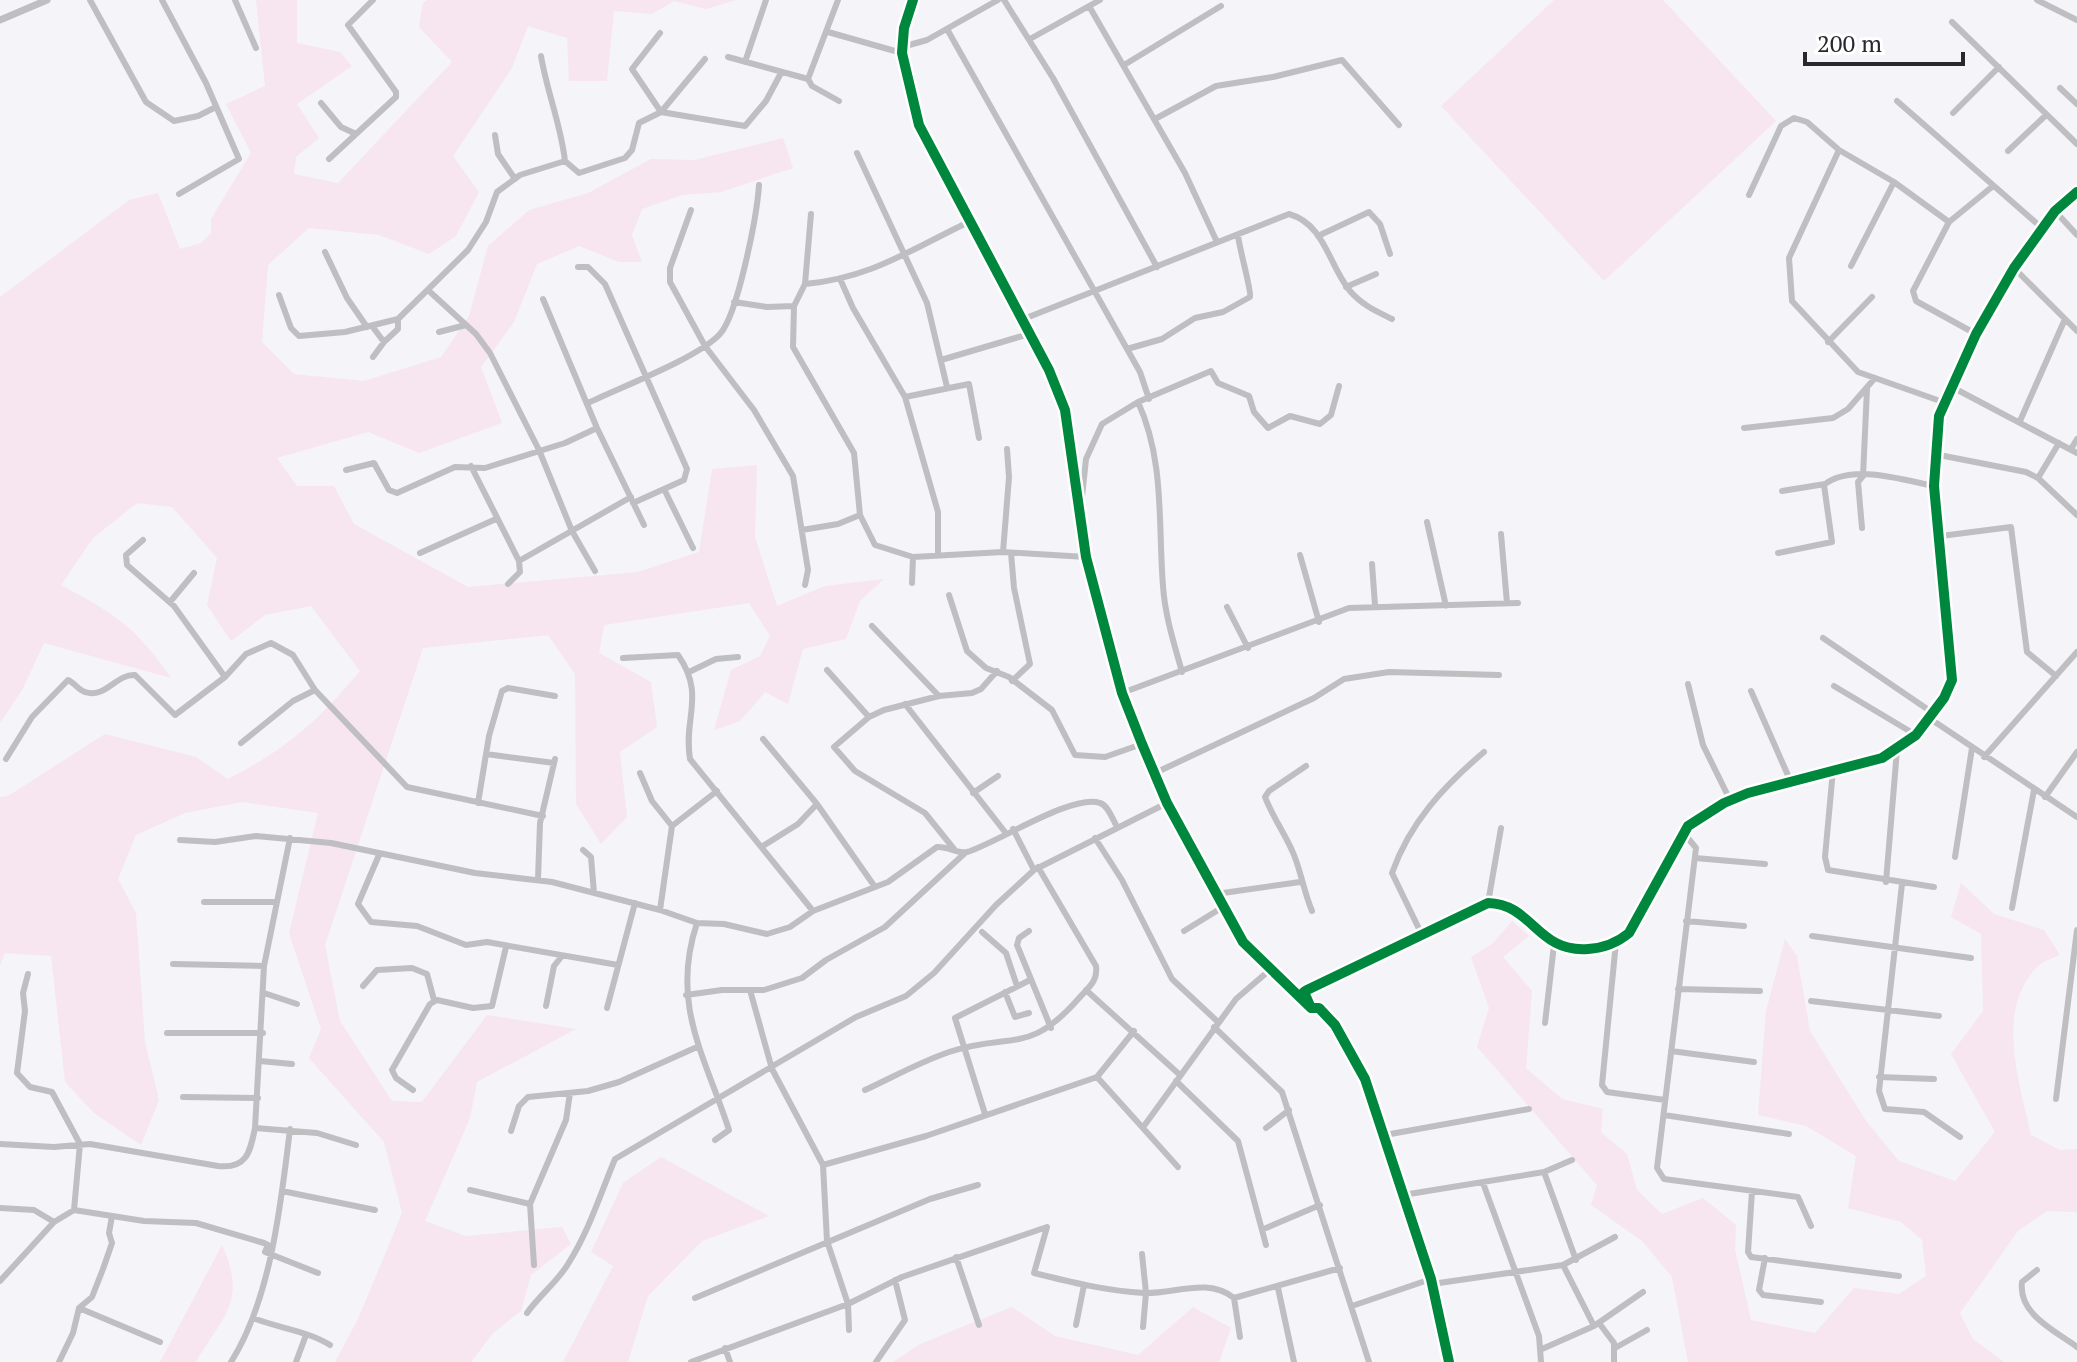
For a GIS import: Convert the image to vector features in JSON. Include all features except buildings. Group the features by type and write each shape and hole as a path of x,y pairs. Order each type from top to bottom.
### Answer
{"street":[{"path":"0,20 47,0"},
{"path":"90,0 150,107 174,121 198,116 216,107"},
{"path":"162,0 239,159 179,194"},
{"path":"235,0 256,48"},
{"path":"329,159 397,94 348,25 373,0"},
{"path":"745,62 766,0"},
{"path":"808,79 838,0"},
{"path":"913,0 906,18 902,50 919,125 1049,370 1065,410 1086,557 1122,693 1142,744 1167,803 1243,942 1311,1008 1319,1008 1328,1016 1347,1044 1385,1135 1431,1282 1449,1362"},
{"path":"828,32 902,50 1001,0 1030,39 1157,267"},
{"path":"1030,39 1100,0"},
{"path":"2037,0 2077,20"},
{"path":"1089,6 1195,192 1217,242"},
{"path":"1124,65 1221,6"},
{"path":"1952,22 2077,144"},
{"path":"947,29 1127,349 1148,388 1149,399"},
{"path":"660,33 632,69 661,112 745,126 766,101 781,73"},
{"path":"541,56 548,97 563,137 565,161 579,173 619,163 632,150 639,123 661,112 705,59"},
{"path":"728,57 808,79 812,86 839,101"},
{"path":"1155,119 1216,86 1273,77 1342,60 1399,125"},
{"path":"1953,113 1999,67"},
{"path":"2060,88 2077,104"},
{"path":"1897,101 2042,228"},
{"path":"321,103 345,130 348,139"},
{"path":"2008,151 2045,116"},
{"path":"1749,195 1787,120 1807,122 1839,150 1894,182 1949,222"},
{"path":"345,130 356,134"},
{"path":"495,135 498,154 515,179"},
{"path":"1839,150 1787,269 1794,307 1858,372 1943,402"},
{"path":"857,153 931,313 947,387"},
{"path":"279,295 291,328 299,336 374,327 398,319 468,250 486,222 494,197 515,179 565,161"},
{"path":"1851,266 1894,182"},
{"path":"588,403 705,346 726,327 756,223 759,185"},
{"path":"1976,334 1914,296 1949,222 1993,186"},
{"path":"1311,1008 1304,992 1488,903 1509,908 1554,945 1582,950 1616,942 1636,921 1683,832 1730,800 1790,780 1882,758 1916,735 1952,680 1934,486 1934,454 1943,402 1976,334 2014,268 2055,211 2077,192"},
{"path":"691,210 669,278 705,346 739,388 793,476 808,578 805,585"},
{"path":"2055,211 2077,235"},
{"path":"1318,236 1369,212 1380,224 1390,254"},
{"path":"811,214 805,284 794,306 793,347 854,453 860,515 875,545 913,557 1007,552 1086,557"},
{"path":"1021,320 1289,214 1301,219 1318,236 1346,287 1364,305 1392,319"},
{"path":"805,284 841,281 879,269 971,221"},
{"path":"1127,349 1162,339 1195,318 1223,312 1250,297 1252,291 1242,266 1238,235"},
{"path":"325,252 347,298 384,342"},
{"path":"519,561 632,500 665,491 687,477 687,469 605,284 588,267 578,267"},
{"path":"2014,268 2077,331"},
{"path":"1346,287 1376,274"},
{"path":"841,281 853,308 905,397 938,512 938,555"},
{"path":"429,291 466,325 490,353 539,450 572,531 595,571"},
{"path":"1828,342 1872,297"},
{"path":"543,299 597,428 644,525"},
{"path":"734,302 767,307 794,306"},
{"path":"373,357 398,329 398,319"},
{"path":"2020,421 2065,319"},
{"path":"439,332 466,325"},
{"path":"941,360 1029,334"},
{"path":"1079,522 1086,459 1102,424 1138,402 1211,371 1218,383 1249,396 1254,412 1268,428 1290,416 1320,424 1331,415 1339,386"},
{"path":"1744,428 1833,418 1867,389 1875,378"},
{"path":"905,397 947,387 970,386 979,438"},
{"path":"1950,386 2074,451 2077,439"},
{"path":"1862,528 1858,482 1863,476 1867,389"},
{"path":"1138,402 1150,432 1157,476 1167,623 1182,672"},
{"path":"346,470 374,463 394,493 455,467 485,468 597,428"},
{"path":"2038,478 2059,443"},
{"path":"1007,449 1007,552 1030,664 1012,681"},
{"path":"1934,454 2026,472 2038,478 2077,515"},
{"path":"471,466 519,561 520,572 508,584"},
{"path":"1782,491 1825,484 1844,476 1884,476 1934,486"},
{"path":"1778,553 1832,542 1825,484"},
{"path":"665,491 693,548"},
{"path":"802,530 838,524 860,515"},
{"path":"420,553 496,519"},
{"path":"1427,522 1446,606"},
{"path":"1941,536 2011,527 2027,652 2056,676"},
{"path":"1501,534 1507,603"},
{"path":"143,540 126,555 127,565 170,602 225,677"},
{"path":"1300,555 1319,622"},
{"path":"912,583 913,557"},
{"path":"1372,564 1375,605"},
{"path":"170,602 194,573"},
{"path":"949,595 967,651 986,668 997,671 1057,715 1075,755 1105,757 1142,744"},
{"path":"1122,693 1319,622 1349,608 1518,603"},
{"path":"1227,607 1248,648"},
{"path":"872,626 939,696"},
{"path":"1823,638 1984,757 2077,817"},
{"path":"6,759 32,717 68,680 84,692 101,692 123,676 135,675 175,715 225,677 246,654 271,643 293,655 315,690 407,787 543,816"},
{"path":"1984,757 2077,652"},
{"path":"623,658 676,654 689,672 694,691 689,754 813,911"},
{"path":"689,672 716,659 738,657"},
{"path":"827,670 869,717"},
{"path":"954,849 925,813 855,771 834,747 869,717 939,696 972,693 981,689 997,671"},
{"path":"1155,773 1314,698 1344,679 1389,672 1499,675"},
{"path":"1688,684 1703,745 1730,800"},
{"path":"1834,686 1916,735"},
{"path":"478,803 486,754 505,689 555,696"},
{"path":"241,743 293,701 315,690"},
{"path":"1751,691 1790,780"},
{"path":"905,704 1005,832"},
{"path":"763,739 817,804 875,887"},
{"path":"1955,857 1972,748"},
{"path":"1886,882 1897,750"},
{"path":"1422,935 1392,873 1401,848 1424,811 1484,752"},
{"path":"2045,797 2077,752"},
{"path":"486,754 554,761 543,816 538,879"},
{"path":"1306,766 1265,797 1275,824 1295,856 1300,882 1312,911"},
{"path":"1833,770 1825,866 1832,873 1934,887"},
{"path":"640,773 652,801 672,826"},
{"path":"973,793 998,776"},
{"path":"2012,908 2026,816 2034,790"},
{"path":"660,910 672,826 717,791"},
{"path":"686,995 773,989 802,978 845,948 878,931 965,853 1005,832 1085,802 1099,802 1106,807 1117,827"},
{"path":"527,1313 544,1289 566,1267 598,1206 615,1159 856,1017 912,992 1036,868 1167,803"},
{"path":"763,846 798,824 817,804"},
{"path":"1488,903 1501,828"},
{"path":"865,1090 964,1047 1001,1044 1051,1028 1094,982 1096,966 1013,829"},
{"path":"1683,832 1695,845 1695,858 1657,1168 1664,1179 1798,1197 1811,1226"},
{"path":"180,840 290,838 331,843 484,874 538,879 635,903 697,923 724,924 767,934 790,927 813,911 905,872 937,847 965,853"},
{"path":"0,1144 54,1147 80,1144 232,1167 247,1157 255,1128 258,1098 264,966 290,838"},
{"path":"1095,838 1122,880 1172,979 1277,1084 1289,1110 1369,1362"},
{"path":"583,850 591,857 594,893"},
{"path":"379,855 358,904 371,922 417,926 466,945 482,942 506,949 618,965"},
{"path":"1695,858 1765,864"},
{"path":"1216,894 1300,882"},
{"path":"1902,884 1879,1077 1885,1109 1924,1112 1960,1137"},
{"path":"204,902 275,902"},
{"path":"607,1008 635,903"},
{"path":"1184,931 1223,907"},
{"path":"1686,921 1744,926"},
{"path":"697,923 686,959 686,995 697,1047 719,1097 729,1130 715,1140"},
{"path":"2056,1099 2077,930"},
{"path":"1029,931 1017,941 1051,1028"},
{"path":"982,932 1006,953 1017,986"},
{"path":"1812,936 1971,958"},
{"path":"1616,942 1602,1085 1607,1092 1665,1100"},
{"path":"1545,1023 1554,945"},
{"path":"434,1000 473,1008 492,1006 506,949"},
{"path":"546,1006 554,966 562,956"},
{"path":"173,964 264,966"},
{"path":"363,986 377,970 412,968 427,974 434,1000 392,1070 396,1078 413,1090"},
{"path":"1144,1126 1236,999 1272,968"},
{"path":"28,974 23,993 25,1011 18,1078 30,1087 52,1092 80,1144 74,1210"},
{"path":"985,1114 955,1018 1030,980"},
{"path":"1678,989 1760,991"},
{"path":"750,990 772,1069 823,1165 827,1241 848,1304 849,1330"},
{"path":"1086,990 1134,1031 1238,1141 1266,1245"},
{"path":"1005,992 1015,1017 1029,1013"},
{"path":"264,993 297,1004"},
{"path":"1811,1001 1939,1016"},
{"path":"823,1165 1097,1077 1134,1031"},
{"path":"167,1033 263,1033"},
{"path":"511,1131 525,1099 619,1082 697,1047"},
{"path":"1671,1051 1754,1062"},
{"path":"260,1061 292,1064"},
{"path":"1097,1077 1178,1167"},
{"path":"1879,1077 1934,1079"},
{"path":"534,1265 530,1204 566,1120 570,1093"},
{"path":"183,1097 258,1098"},
{"path":"1385,1135 1529,1109"},
{"path":"1266,1128 1289,1110"},
{"path":"1664,1115 1789,1134"},
{"path":"255,1128 290,1129 356,1145"},
{"path":"231,1362 253,1318 282,1191 290,1129"},
{"path":"1403,1195 1544,1172 1572,1160"},
{"path":"1544,1172 1576,1260"},
{"path":"1483,1183 1542,1349 1541,1362"},
{"path":"695,1298 827,1241 978,1185"},
{"path":"470,1190 530,1204"},
{"path":"282,1191 375,1210"},
{"path":"1752,1191 1749,1255 1899,1276"},
{"path":"1266,1228 1320,1205"},
{"path":"0,1208 34,1210 54,1222"},
{"path":"0,1281 54,1222 74,1210 109,1217 196,1223 264,1243 269,1254 318,1273"},
{"path":"52,1362 60,1360 73,1333 79,1308 92,1297 112,1243 109,1217"},
{"path":"691,1362 848,1304 895,1280 1047,1227 1034,1273 1084,1285 1146,1293 1218,1288 1234,1298 1340,1268"},
{"path":"1352,1306 1431,1282 1563,1265 1615,1237"},
{"path":"1142,1254 1146,1293 1143,1327"},
{"path":"956,1257 979,1325"},
{"path":"1765,1258 1759,1290 1763,1295 1821,1302"},
{"path":"1563,1265 1596,1324 1615,1348 1614,1362"},
{"path":"2037,1270 2022,1282 2021,1299 2031,1313 2077,1347"},
{"path":"876,1362 905,1320 895,1280"},
{"path":"1076,1325 1084,1285"},
{"path":"1278,1288 1294,1362"},
{"path":"1542,1349 1596,1324 1643,1292"},
{"path":"1234,1298 1240,1337"},
{"path":"79,1308 160,1342"},
{"path":"253,1318 330,1345"},
{"path":"1615,1348 1647,1330"},
{"path":"296,1362 306,1335"},
{"path":"725,1348 730,1362"}],"shaded area":[{"path":"256,0 297,0 297,43 340,52 352,66 297,104 319,138 296,157 294,174 338,183 452,62 419,27 423,3 427,0 736,0 706,9 674,1 652,14 614,11 607,81 569,81 567,38 528,26 512,68 453,156 479,192 456,236 429,254 379,235 309,228 268,265 262,342 294,374 364,381 441,357 469,316 488,246 529,210 588,193 651,159 694,160 783,138 793,168 721,192 682,195 642,209 632,235 642,262 619,262 579,246 537,264 514,322 481,367 502,423 419,453 368,432 277,458 297,486 334,486 354,524 468,587 638,572 699,552 712,469 757,465 755,537 777,606 825,586 884,579 860,601 846,639 803,649 788,704 765,692 740,721 714,730 731,670 760,656 770,636 749,603 604,625 599,653 651,682 657,727 620,752 627,817 601,844 576,804 575,674 548,635 423,648 325,945 340,1021 392,1101 422,1102 487,1015 576,1029 477,1082 470,1118 425,1221 466,1236 562,1227 571,1244 531,1275 521,1311 493,1333 471,1362 335,1362 358,1319 402,1213 384,1142 309,1058 321,1029 289,933 318,813 242,802 185,813 136,835 118,879 136,913 145,1042 159,1100 141,1145 94,1113 65,1082 51,956 5,953 0,965 0,797 8,796 105,734 196,757 228,779 285,745 330,705 360,671 311,606 265,615 231,641 207,605 217,558 172,507 137,503 93,538 61,585 123,623 147,646 171,678 44,643 22,690 0,723 0,297 129,200 158,193 180,249 201,243 211,233 211,219 251,153 226,104 265,86"},
{"path":"1554,0 1663,0 1776,121 1604,281 1441,106"},
{"path":"1961,883 1994,914 2044,930 2060,955 2040,964 2025,984 2017,1003 2014,1048 2031,1135 2060,1150 2077,1149 2077,1212 2047,1211 2018,1231 1960,1313 1973,1339 2004,1362 1688,1362 1672,1277 1642,1241 1591,1205 1597,1185 1477,1047 1489,1008 1471,957 1492,944 1512,921 1529,936 1503,957 1532,991 1526,1068 1562,1099 1603,1109 1601,1132 1627,1154 1637,1190 1662,1214 1703,1198 1736,1225 1735,1249 1751,1320 1815,1333 1854,1288 1899,1294 1926,1276 1922,1240 1901,1222 1848,1208 1856,1156 1806,1126 1758,1115 1766,1011 1785,939 1797,956 1810,1031 1866,1121 1899,1161 1955,1181 1995,1132 1951,1054 1983,1011 1981,934 1951,917"},
{"path":"661,1157 769,1216 702,1241 648,1296 628,1362 563,1362 613,1266 591,1252 623,1183"},
{"path":"222,1245 233,1281 232,1295 223,1320 196,1362 160,1362"},
{"path":"1012,1307 1055,1336 1138,1355 1193,1307 1231,1328 1219,1362 893,1362 920,1344"}],"cycle path":[{"path":"913,0 904,28 902,53 919,125 1049,370 1065,410 1086,557 1122,693 1142,744 1167,803 1243,942 1311,1008 1319,1008 1335,1025 1365,1079 1431,1279 1449,1362"},
{"path":"1311,1008 1304,992 1307,990 1488,903 1515,911 1557,944 1588,949 1615,942 1629,933 1688,826 1724,803 1748,793 1882,758 1916,735 1944,698 1952,680 1934,486 1939,416 1976,334 2014,268 2055,211 2077,192"}]}
